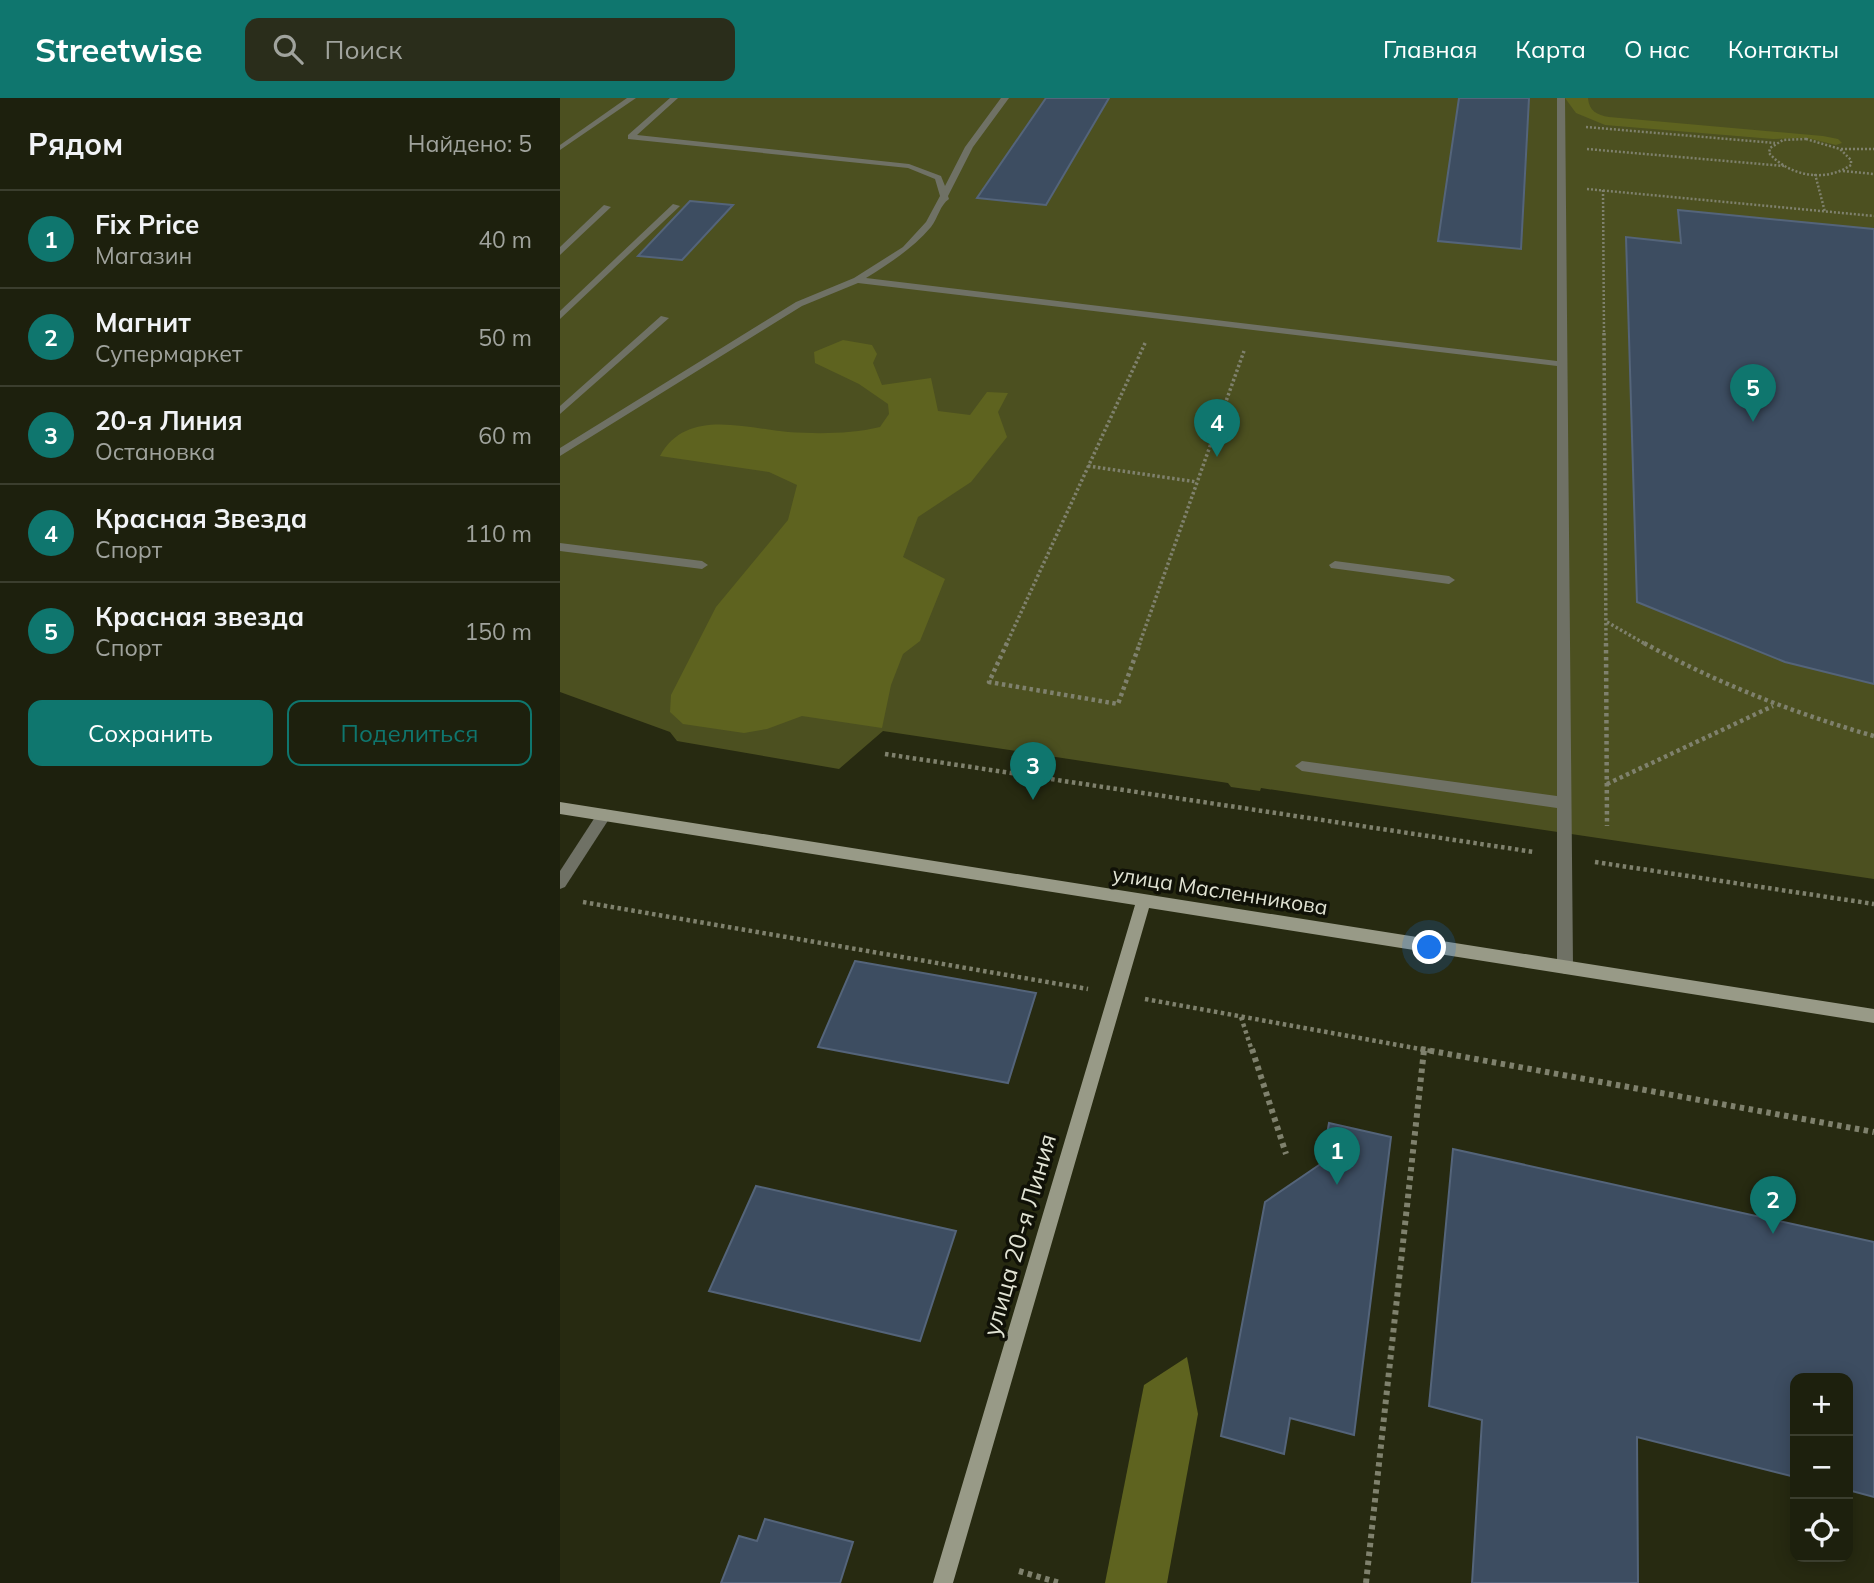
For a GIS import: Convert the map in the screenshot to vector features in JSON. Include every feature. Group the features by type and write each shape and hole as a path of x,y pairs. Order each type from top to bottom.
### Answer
{"main road":[{"name":"улица Масленникова","path":"560,808 1874,1016"},
{"name":"улица 20-я Линия","path":"943,1583 1144,900"}],"lane":[{"path":"560,148 632,98"},
{"path":"674,98 631,137 909,166 937,178 945,199"},
{"path":"560,453 599,426 799,304 857,280 906,249 930,223 945,199 969,147 1005,98"},
{"path":"1561,98 1564,967"},
{"path":"560,316 676,206"},
{"path":"560,252 607,207"},
{"path":"857,280 1562,364"},
{"path":"560,411 664,318"},
{"path":"560,547 702,565"},
{"path":"1335,565 1449,580"},
{"path":"1302,766 1564,803"},
{"path":"560,883 604,814"}],"path":[{"path":"1561,125 1775,143 1806,139 1840,149 1874,149"},
{"path":"1775,143 1769,153 1784,166"},
{"path":"1561,147 1784,166 1815,174 1843,171 1874,174"},
{"path":"1840,149 1851,160 1851,166 1843,171"},
{"path":"1815,174 1825,212"},
{"path":"1561,186 1874,216"},
{"path":"1603,190 1607,826"},
{"path":"1157,316 989,682 1118,704 1252,327"},
{"path":"1088,467 1197,482"},
{"path":"1606,622 1660,654 1774,706 1874,736"},
{"path":"1607,784 1774,706"},
{"path":"885,754 1874,904"},
{"path":"573,900 1116,994 1874,1132"},
{"path":"1241,1017 1286,1154"},
{"path":"1366,1583 1424,1050"},
{"path":"1019,1571 1060,1583"}],"green space":[{"path":"560,98 1874,98 1874,879 1261,788 1260,791 1231,787 1228,783 883,731 839,769 677,741 670,732 560,692"},
{"path":"1565,98 1588,98 1594,112 1609,117 1823,136 1838,139 1842,143 1836,145 1807,138 1773,139 1605,125 1576,113"},
{"path":"843,340 872,345 877,354 873,363 882,385 931,378 938,411 970,415 987,392 1008,393 998,412 1007,437 971,482 918,517 903,557 945,579 920,641 903,654 891,685 882,728 802,716 767,729 744,733 683,724 670,712 671,695 716,607 788,520 797,485 769,472 660,456 671,441 685,431 700,426 735,425 788,432 823,433 880,427 889,414 888,404 859,384 815,363 814,352"},
{"path":"1187,1357 1198,1414 1167,1583 1105,1583 1144,1385"}],"building":[{"path":"1046,98 1109,98 1046,205 977,198"},
{"path":"1459,98 1529,98 1521,249 1438,241"},
{"path":"690,201 733,205 682,260 638,256"},
{"path":"1678,210 1874,229 1874,684 1785,662 1637,602 1626,237 1681,243"},
{"path":"855,961 1036,993 1008,1083 818,1047"},
{"path":"1329,1123 1391,1137 1354,1435 1290,1418 1284,1454 1221,1436 1265,1202 1322,1163"},
{"path":"1453,1149 1874,1242 1874,1497 1853,1491 1853,1373 1790,1373 1790,1476 1637,1437 1638,1583 1472,1583 1482,1420 1429,1406"},
{"path":"756,1186 956,1231 920,1341 709,1291"},
{"path":"765,1519 853,1542 840,1583 721,1583 739,1536 757,1541"}],"place":[{"name":"Красная звезда","path":"1753,422"},
{"name":"Красная Звезда","path":"1217,457"},
{"name":"20-я Линия","path":"1033,800"},
{"name":"Fix Price","path":"1337,1185"},
{"name":"Магнит","path":"1773,1234"}]}
